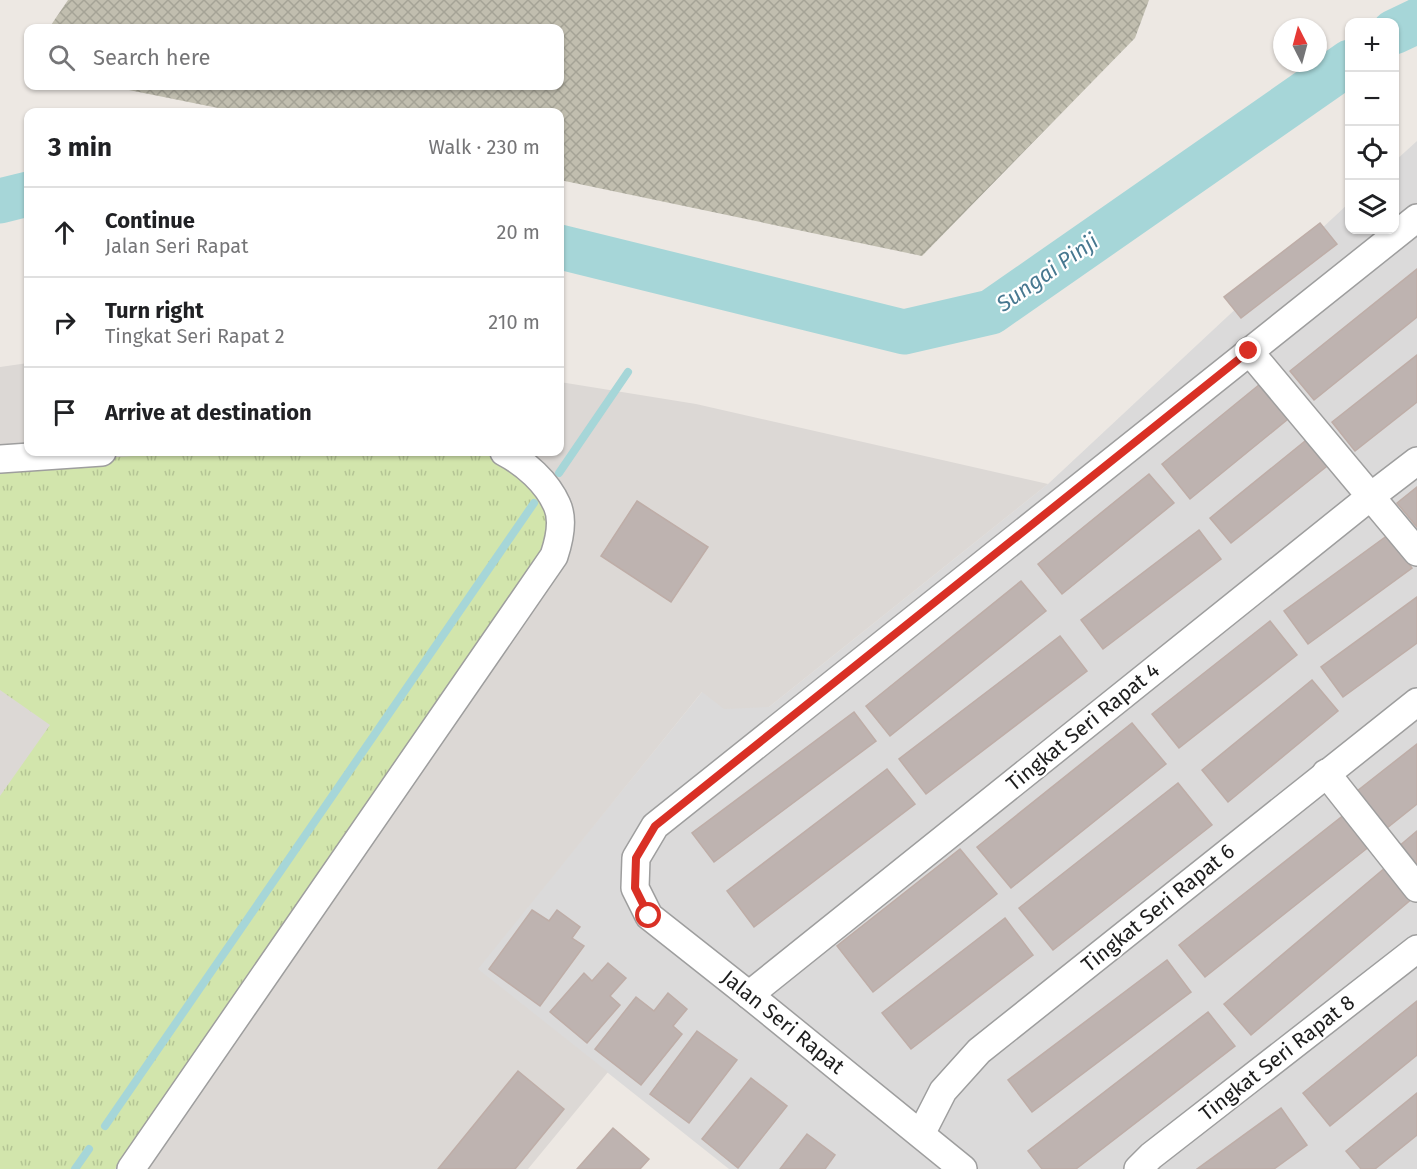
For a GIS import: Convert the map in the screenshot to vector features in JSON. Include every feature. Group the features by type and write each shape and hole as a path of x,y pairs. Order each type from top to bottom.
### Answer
{"street":[{"path":"1417,218 1249,351 1417,552"},
{"name":"Jalan Seri Rapat","path":"963,1169 749,994 649,916 635,888 636,858 655,826 1249,351"},
{"path":"0,459 44,456"},
{"path":"131,1169 554,556 560,536 557,506 538,478 512,456"},
{"name":"Tingkat Seri Rapat 4","path":"749,994 1417,461"},
{"name":"Tingkat Seri Rapat 6","path":"921,1134 943,1091 979,1051 1417,702"},
{"path":"1326,773 1417,888"},
{"name":"Tingkat Seri Rapat 8","path":"1138,1169 1417,949"}],"shaded area":[{"path":"68,0 1149,0 1135,38 922,256 564,181 564,108 218,108 129,90 564,90 564,24 52,24"},
{"path":"1417,141 1417,1169 729,1169 477,969 703,691 769,707 1048,484 1345,207 1345,234 1399,234 1399,157"},
{"path":"24,364 24,456 564,456 564,383 696,404 1048,484 769,707 724,709 702,692 478,969 608,1072 528,1169 0,1169 0,367"}],"green space":[{"path":"134,456 501,456 512,461 550,511 546,541 529,570 115,1169 0,1169 0,796 50,725 0,690 0,465"}],"building":[{"path":"1320,223 1337,244 1241,318 1224,297"},
{"path":"1417,269 1417,317 1314,400 1290,371"},
{"path":"1417,355 1417,402 1355,451 1332,422"},
{"path":"1265,380 1293,415 1190,499 1162,464"},
{"path":"1310,437 1331,463 1231,543 1210,518"},
{"path":"1149,474 1174,503 1062,594 1038,564"},
{"path":"1417,487 1417,527 1397,503"},
{"path":"637,501 708,547 671,602 601,556"},
{"path":"1199,530 1221,559 1103,649 1081,620"},
{"path":"1388,535 1412,568 1308,644 1284,611"},
{"path":"1021,581 1046,611 890,736 866,706"},
{"path":"1417,597 1417,643 1343,697 1321,667"},
{"path":"1270,621 1297,655 1179,748 1152,714"},
{"path":"1060,636 1087,671 926,794 899,759"},
{"path":"1312,680 1338,711 1228,802 1202,770"},
{"path":"854,712 876,741 714,862 692,833"},
{"path":"1132,723 1166,764 1011,888 977,847"},
{"path":"1417,744 1417,804 1387,828 1357,791"},
{"path":"887,769 915,804 754,927 727,891"},
{"path":"1178,783 1212,825 1053,950 1019,908"},
{"path":"1345,814 1370,846 1205,977 1179,945"},
{"path":"1417,831 1417,870 1398,847"},
{"path":"960,849 997,894 873,992 837,946"},
{"path":"1386,867 1413,898 1251,1035 1224,1004"},
{"path":"532,910 549,921 557,910 580,927 572,938 584,946 540,1006 489,969"},
{"path":"1005,918 1033,955 911,1049 882,1013"},
{"path":"1167,960 1191,992 1032,1112 1008,1080"},
{"path":"608,963 626,978 610,996 620,1005 587,1043 550,1012 584,973 592,981"},
{"path":"668,993 687,1009 673,1026 682,1034 641,1085 595,1049 636,997 654,1011"},
{"path":"1417,1001 1417,1055 1330,1126 1303,1093"},
{"path":"1208,1012 1235,1046 1076,1169 1042,1169 1028,1151"},
{"path":"697,1031 737,1060 689,1123 650,1094"},
{"path":"518,1071 564,1109 515,1169 438,1169"},
{"path":"751,1078 787,1106 738,1168 702,1139"},
{"path":"1417,1093 1417,1135 1375,1169 1361,1169 1346,1151"},
{"path":"1281,1108 1307,1145 1274,1169 1197,1169"},
{"path":"613,1128 649,1159 640,1169 577,1169"},
{"path":"807,1134 835,1155 825,1169 780,1169"}],"waterway":[{"name":"Sungai Pinji","path":"1399,30 1417,21"},
{"name":"Sungai Pinji","path":"564,248 904,332 991,312 1345,65"},
{"name":"Sungai Pinji","path":"0,201 24,195"},
{"path":"559,473 628,372"},
{"path":"105,1126 534,503"},
{"path":"75,1169 89,1149"}],"route":[{"path":"649,916 635,888 636,858 655,826 1249,351"}]}
